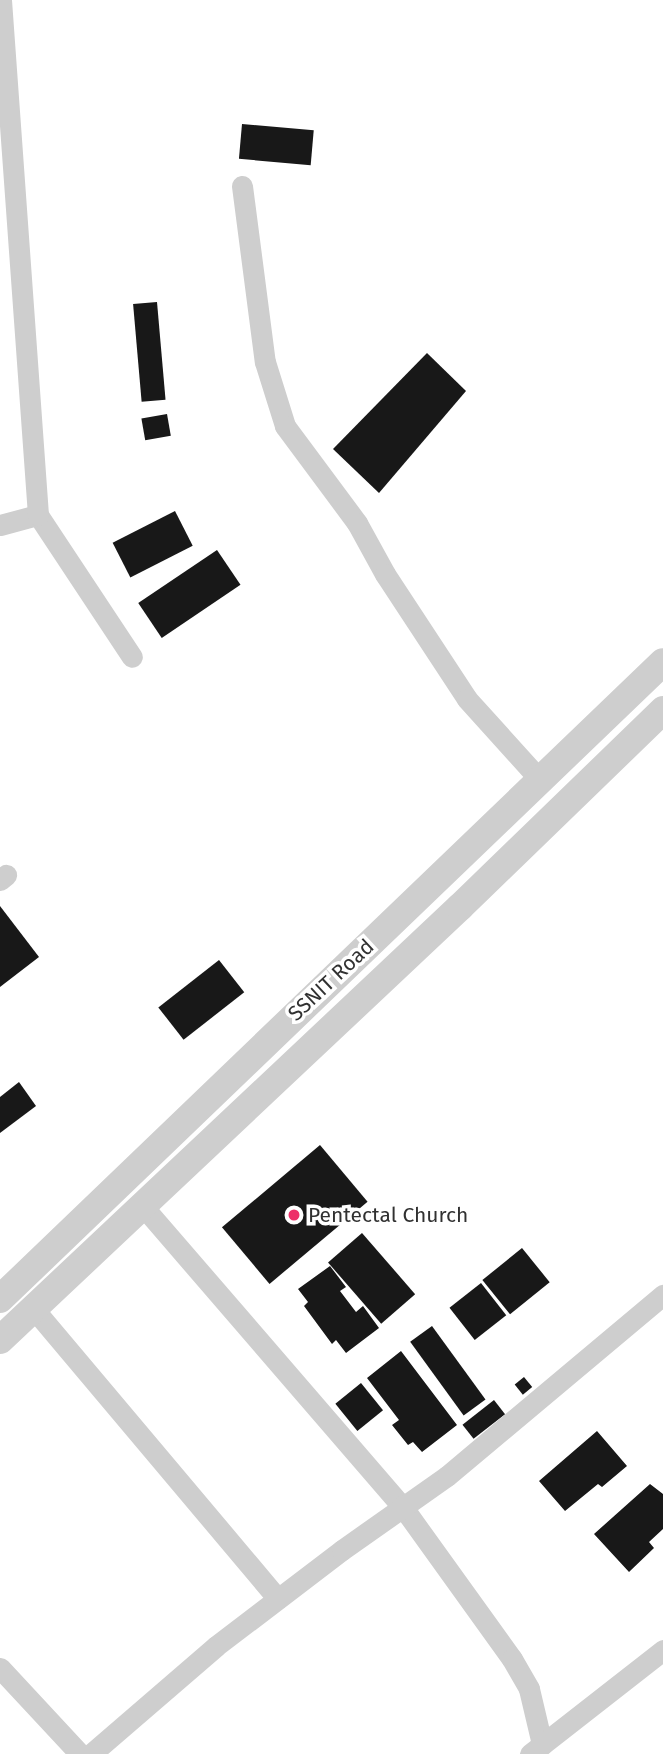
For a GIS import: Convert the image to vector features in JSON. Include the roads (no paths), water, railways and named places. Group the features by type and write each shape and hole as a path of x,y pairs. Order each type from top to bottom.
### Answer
{"street":[{"path":"1,0 38,515 132,657"},
{"path":"242,186 265,362 285,426 357,523 385,573 467,699 541,781"},
{"path":"0,525 38,515"},
{"name":"SSNIT Road","path":"0,1299 230,1075 663,662"},
{"name":"SSNIT Road","path":"0,1340 141,1204 450,916 663,710"},
{"path":"141,1204 402,1506 512,1659 529,1689 536,1749"},
{"path":"91,1754 216,1646 402,1506 447,1476 663,1295"},
{"path":"33,1308 278,1599"},
{"path":"536,1749 663,1650"},
{"path":"0,1668 80,1754"}],"place":[{"name":"Pentectal Church","path":"294,1215"}]}
